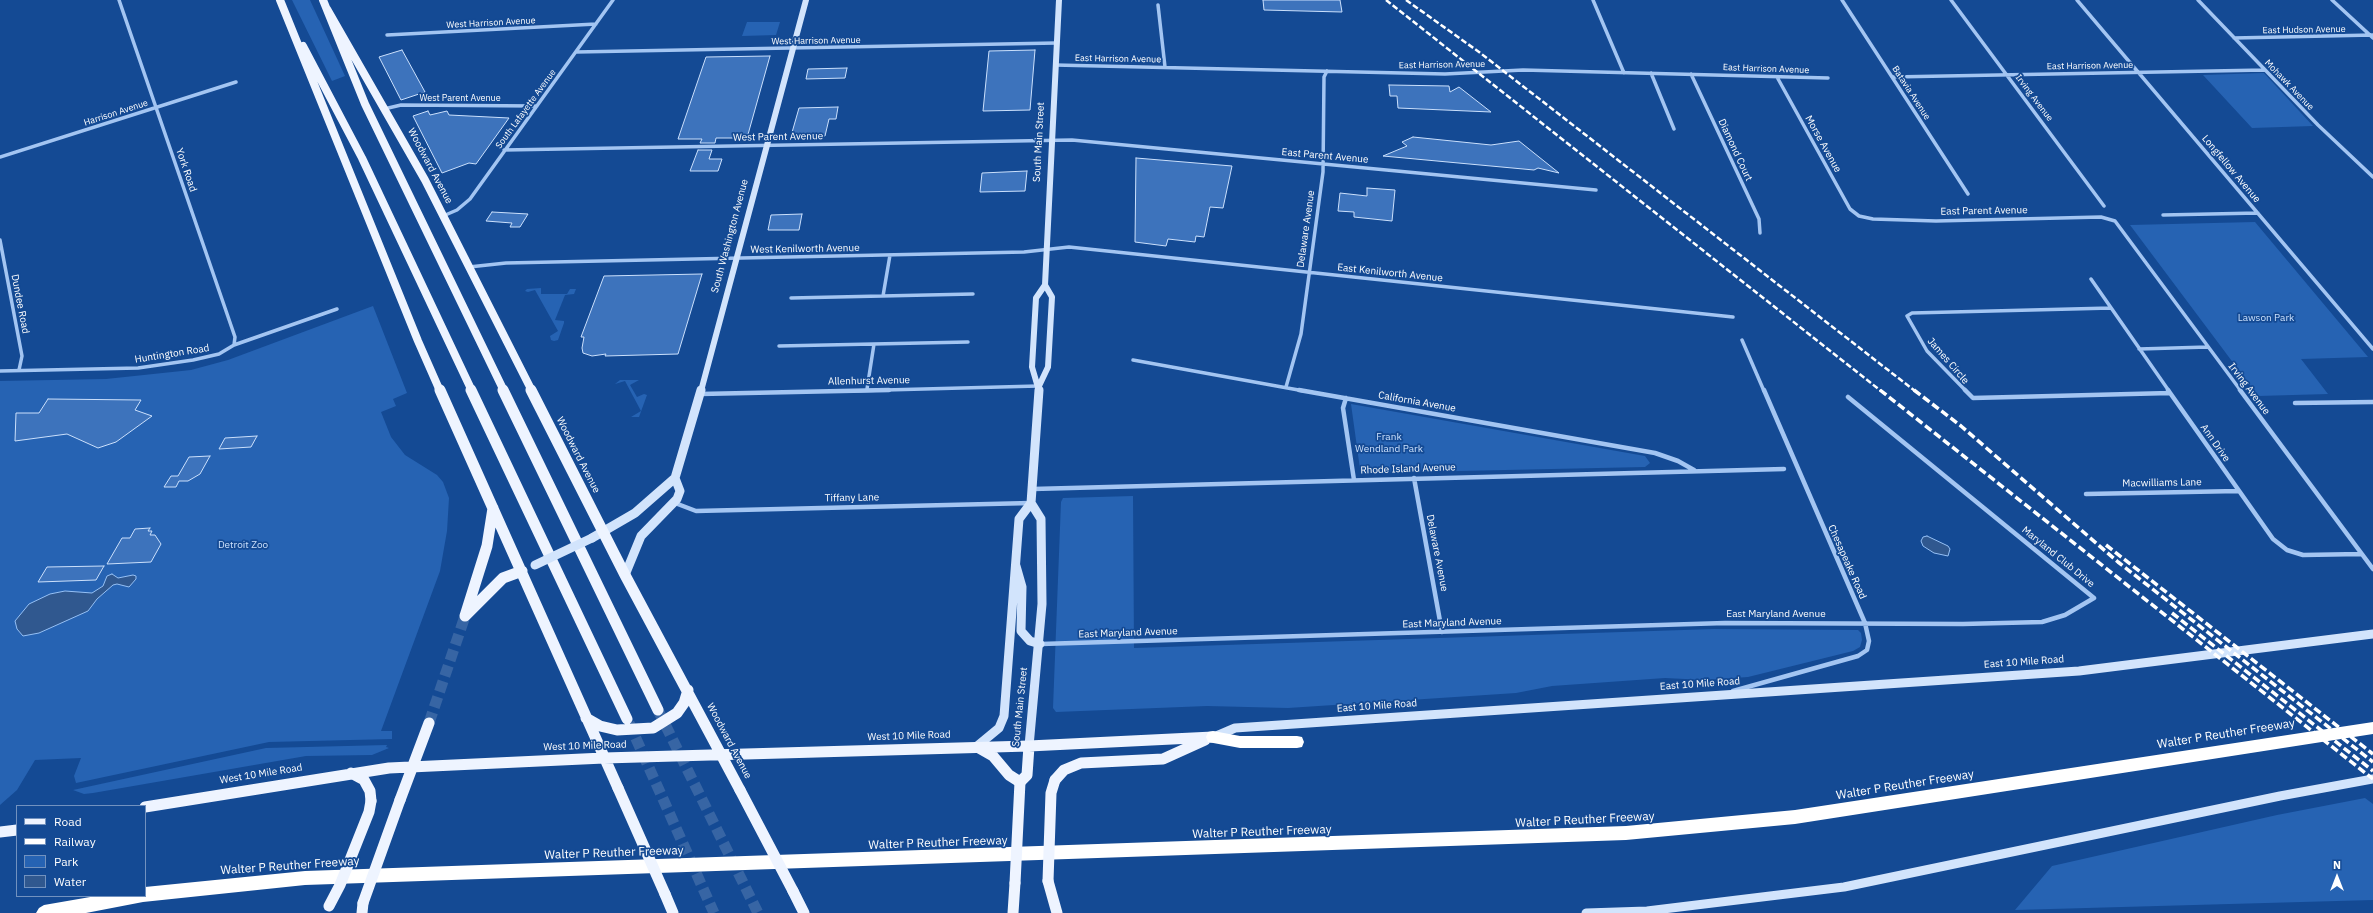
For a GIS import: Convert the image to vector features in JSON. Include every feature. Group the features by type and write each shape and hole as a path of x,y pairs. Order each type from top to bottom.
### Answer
{"highway":[{"name":"Walter P Reuther Freeway","path":"146,895 304,878 1486,840 1626,833 1795,817 2373,728"},
{"path":"1213,737 1240,742 1297,742"},
{"path":"44,913 132,897"}],"main road":[{"path":"280,0 418,341 522,571 673,913"},
{"name":"South Washington Avenue","path":"675,503 680,491 675,478 700,394 806,0"},
{"name":"South Main Street","path":"1039,386 1032,367 1036,298 1044,285 1059,0"},
{"name":"Woodward Avenue","path":"325,4 425,180 625,575 688,690 804,913"},
{"name":"Woodward Avenue","path":"325,4 365,104 658,710"},
{"path":"288,18 362,158 627,720"},
{"name":"South Main Street","path":"976,747 999,728 1004,716 1019,519 1031,503 1039,386 1048,367 1052,297 1044,285"},
{"path":"493,508 485,552 469,598 465,616 502,578 522,571 604,533 635,513 675,478"},
{"path":"625,575 634,548 641,536 675,503"},
{"name":"South Main Street","path":"1013,913 1020,782 1027,776 1040,644 1042,604 1041,519 1031,503"},
{"path":"1015,560 1022,587 1021,631 1030,641 1040,644"},
{"name":"East 10 Mile Road","path":"1029,746 1213,737 1235,728 2078,670 2192,658 2373,634"},
{"path":"586,718 600,726 617,730 653,728 667,721 677,713 684,703 688,690"},
{"path":"363,908 428,723"},
{"path":"1057,913 1048,881 1051,793 1055,780 1064,770 1081,763 1162,759 1213,737"},
{"name":"West 10 Mile Road","path":"146,807 350,773 412,767 604,758 1029,746"},
{"path":"976,747 993,756 1009,775 1020,782"},
{"path":"327,910 340,885 369,812 371,801 370,791 364,780 350,773"},
{"path":"1586,913 1647,911 1844,887 2280,796 2373,779"},
{"path":"0,832 16,830"}],"street":[{"name":"York Road","path":"119,0 235,337 234,345"},
{"name":"South Lafayette Avenue","path":"442,216 457,210 470,199 613,0"},
{"path":"1592,0 1624,73"},
{"name":"Batavia Avenue","path":"1842,0 1968,194"},
{"name":"Irving Avenue","path":"1951,0 2104,206"},
{"name":"Longfellow Avenue","path":"2077,0 2373,349"},
{"name":"Mohawk Avenue","path":"2198,0 2318,125 2373,177"},
{"path":"2332,0 2373,38"},
{"path":"1158,5 1164,67"},
{"name":"West Harrison Avenue","path":"387,35 596,24"},
{"name":"East Hudson Avenue","path":"2234,38 2371,35"},
{"name":"West Harrison Avenue","path":"576,52 1056,43"},
{"name":"East Harrison Avenue","path":"1056,65 1446,74 1514,70 1828,78"},
{"name":"East Harrison Avenue","path":"1892,78 2265,70"},
{"name":"Delaware Avenue","path":"1286,387 1301,334 1324,164 1324,77 1327,71"},
{"path":"1651,73 1674,129"},
{"name":"Diamond Court","path":"1691,74 1759,219 1760,233"},
{"name":"Morse Avenue","path":"1777,77 1850,209 1859,216"},
{"name":"Harrison Avenue","path":"0,157 236,82"},
{"name":"West Parent Avenue","path":"384,109 406,105 537,106"},
{"name":"West Parent Avenue","path":"504,150 1052,140"},
{"name":"East Parent Avenue","path":"1052,140 1077,140 1596,190"},
{"path":"2163,215 2258,213"},
{"name":"East Parent Avenue","path":"1859,216 1873,220 2098,217 2111,219"},
{"name":"Irving Avenue","path":"2111,219 2373,569"},
{"name":"Dundee Road","path":"0,240 22,356 19,370"},
{"name":"East Kenilworth Avenue","path":"1046,250 1069,247 1733,317"},
{"name":"West Kenilworth Avenue","path":"468,267 506,263 890,255 1046,250"},
{"path":"883,296 890,255"},
{"name":"Ann Drive","path":"2091,279 2273,539 2287,550 2312,556 2361,554"},
{"path":"791,298 973,294"},
{"name":"James Circle","path":"2111,308 1912,313 1907,316 1927,352 1973,398 2170,393"},
{"name":"Huntington Road","path":"0,371 108,369 163,365 218,354 234,345 337,309"},
{"name":"Chesapeake Road","path":"1719,695 1864,653 1868,648 1869,641 1865,624 1742,340"},
{"path":"779,346 968,342"},
{"path":"867,389 874,344"},
{"path":"2139,349 2208,347"},
{"name":"California Avenue","path":"1133,360 1655,453 1678,461 1696,470"},
{"name":"Allenhurst Avenue","path":"700,394 1039,386"},
{"name":"Maryland Club Drive","path":"1848,397 2094,598 2065,615 2042,622 1865,624"},
{"path":"1346,398 1343,408 1354,480"},
{"path":"2295,403 2373,402"},
{"name":"Rhode Island Avenue","path":"1033,489 1696,470 1784,469"},
{"name":"Delaware Avenue","path":"1414,478 1442,632"},
{"name":"Macwilliams Lane","path":"2086,494 2238,491"},
{"name":"Tiffany Lane","path":"675,503 696,511 1031,503"},
{"name":"East Maryland Avenue","path":"1040,644 1725,623 1865,624"}],"green space":[{"path":"292,0 310,0 345,76 332,81"},
{"path":"747,22 780,22 776,35 742,36"},
{"path":"2264,73 2313,126 2252,128 2203,75"},
{"name":"Lawson Park","path":"2255,222 2368,357 2301,359 2328,394 2258,396 2130,225"},
{"path":"541,288 541,294 567,294 570,289 576,289 574,294 565,295 555,320 564,321 558,340 551,340 550,336 558,331 535,290 528,292 525,291 527,289"},
{"name":"Detroit Zoo","path":"373,306 407,393 393,399 396,406 381,412 391,437 405,455 437,475 443,482 449,498 447,531 440,571 381,731 392,731 392,739 269,742 76,783 74,776 81,758 35,760 17,790 0,805 0,381 106,379 191,370 228,360"},
{"path":"620,380 639,380 630,385 637,397 644,394 647,395 639,417 631,417 641,411 625,381 615,384"},
{"name":"Frank Wendland Park","path":"1351,404 1645,456 1650,463 1645,467 1366,473 1360,469"},
{"path":"1133,496 1134,648 1714,629 1858,630 1861,633 1862,640 1860,647 1853,651 1748,677 1705,680 1665,678 1552,686 1516,693 1288,708 1207,706 1056,712 1053,708 1061,502 1063,498"},
{"path":"387,745 386,747 389,748 372,755 306,756 93,793 84,794 73,790 266,748"},
{"path":"2365,798 2373,804 2373,900 2015,910 2052,866 2277,815"}],"water":[{"path":"1927,536 1948,546 1950,549 1948,556 1934,553 1923,546 1921,541 1923,537"},
{"path":"112,574 118,578 133,575 136,576 136,579 129,587 117,584 113,585 97,599 88,611 39,633 23,636 17,629 15,621 29,604 50,594 65,591 92,593 103,586 107,576"}],"building":[{"path":"1263,0 1340,0 1342,12 1264,10"},
{"path":"402,50 425,92 401,100 379,57"},
{"path":"1035,50 1030,110 983,111 989,51"},
{"path":"770,56 747,138 716,138 715,143 700,143 702,139 678,139 706,57"},
{"path":"847,68 845,78 806,79 808,69"},
{"path":"1389,85 1449,86 1450,92 1459,87 1491,112 1398,108 1397,96 1390,96"},
{"path":"838,107 836,119 829,119 825,136 791,136 799,108"},
{"path":"428,111 430,115 447,111 449,115 509,118 476,164 469,163 442,173 413,116"},
{"path":"1413,137 1491,145 1519,141 1559,173 1538,168 1534,170 1383,156 1407,146 1402,142"},
{"path":"698,150 712,150 709,159 722,159 718,171 690,171"},
{"path":"1136,158 1232,166 1223,208 1210,207 1204,237 1196,236 1195,242 1168,239 1166,246 1135,242"},
{"path":"1027,171 1025,191 980,192 982,173"},
{"path":"1367,188 1395,190 1392,221 1354,217 1354,212 1338,211 1340,193 1367,196"},
{"path":"492,212 528,214 520,227 510,227 512,223 486,221"},
{"path":"802,214 799,230 768,230 771,215"},
{"path":"702,274 678,354 605,356 606,354 592,356 583,353 582,348 584,337 581,337 604,276"},
{"path":"48,399 141,400 135,410 152,416 116,442 98,448 67,434 15,441 16,413 39,413"},
{"path":"257,436 251,447 219,449 225,438"},
{"path":"210,456 200,474 188,481 179,481 176,487 164,487 171,476 178,476 189,457"},
{"path":"150,528 148,531 152,531 150,535 155,535 161,544 151,562 107,564 122,538 130,538 135,529"},
{"path":"104,566 96,580 38,582 47,567"}],"tunnel":[{"path":"429,723 465,616"},
{"path":"658,710 758,913"},
{"path":"629,723 714,913"}],"railway":[{"path":"1386,0 1881,391"},
{"path":"1406,0 1479,52 1915,391"},
{"path":"1880,390 2373,779"},
{"path":"1914,390 1961,426 2118,562 2373,762"},
{"path":"2106,545 2373,754"},
{"path":"2172,613 2373,771"}]}
